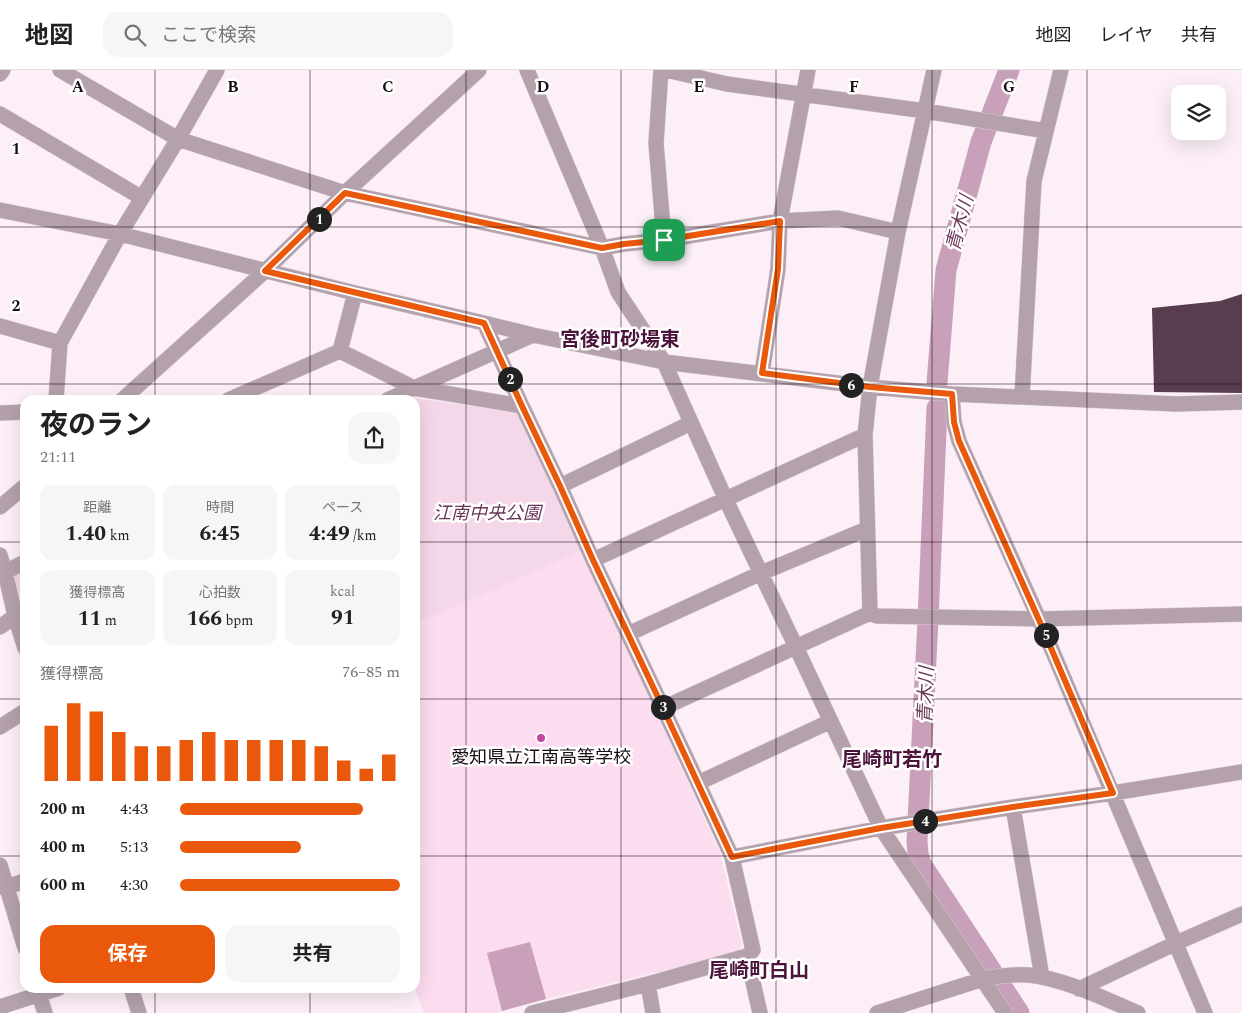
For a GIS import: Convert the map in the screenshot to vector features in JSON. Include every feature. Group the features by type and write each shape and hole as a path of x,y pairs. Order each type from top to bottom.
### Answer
{"street":[{"path":"0,74 2,70"},
{"path":"60,70 178,139 345,193 602,248 780,221 838,218 898,232"},
{"path":"56,395 60,343 120,234 178,139 217,70"},
{"path":"128,395 265,271 345,193 479,70"},
{"path":"527,70 602,248 618,292 664,362 726,500 881,828 990,978 1005,1013"},
{"path":"661,70 656,143 664,240"},
{"path":"666,70 727,84 925,111 1046,131"},
{"path":"762,373 778,269 780,221 808,70"},
{"path":"870,613 865,435 870,387 898,232 934,70"},
{"path":"1022,397 1034,181 1061,70"},
{"path":"0,114 142,198"},
{"path":"2,216 120,234 533,335 664,362 870,387 952,394 1176,404 1242,402"},
{"path":"340,351 355,293"},
{"path":"484,323 732,857 753,950 747,956 648,984 532,1013"},
{"path":"0,326 60,343"},
{"path":"398,395 533,335"},
{"path":"340,351 414,388 522,406"},
{"path":"239,395 340,351"},
{"path":"952,394 954,422 959,441 1039,620 1205,1013"},
{"path":"0,413 20,412"},
{"path":"560,486 691,423"},
{"path":"593,560 865,435"},
{"path":"0,507 20,490"},
{"path":"628,634 761,573 867,529"},
{"path":"0,555 6,572 20,632"},
{"path":"6,572 20,565"},
{"path":"663,708 870,613 877,616 1039,620 1242,614"},
{"path":"0,628 15,616"},
{"path":"0,727 20,715"},
{"path":"698,783 831,721"},
{"path":"732,857 881,828 1242,772"},
{"path":"1013,807 1042,977"},
{"path":"0,866 3,887 20,934"},
{"path":"3,887 20,882"},
{"path":"1079,989 1242,914"},
{"path":"747,956 760,1013"},
{"path":"877,1013 918,1007 990,978 1027,975 1042,977 1079,989 1138,1013"},
{"path":"648,984 654,1013"},
{"path":"0,1007 33,993"},
{"path":"39,993 44,1013"},
{"path":"133,993 139,1013"}],"shaded area":[{"name":"愛知県立江南高等学校","path":"583,550 720,853 742,945 738,953 495,1013 424,1013 417,993 420,993 420,621"},
{"path":"530,942 546,999 502,1011 487,953"}],"green space":[{"name":"江南中央公園","path":"420,399 514,412 524,420 583,550 420,622"},
{"path":"20,565 20,614 15,616 5,572"}],"building":[{"path":"1242,294 1242,393 1154,392 1152,308 1220,301"}],"waterway":[{"name":"青木川","path":"937,383 946,270 981,142 1009,70"},
{"name":"青木川","path":"937,408 917,841 918,854 921,864 1019,1013"}],"place":[{"name":"愛知県立江南高等学校","path":"541,738"}],"district":[{"name":"宮後町砂場東","path":"620,339"},
{"name":"尾崎町若竹","path":"892,759"},
{"name":"尾崎町白山","path":"759,970"}],"route":[{"path":"345,193 602,248 664,240 780,221 778,269 762,373 870,387 952,394 954,422 959,441 1039,620 1113,793 881,828 732,857 484,323 265,271 345,193"}]}
